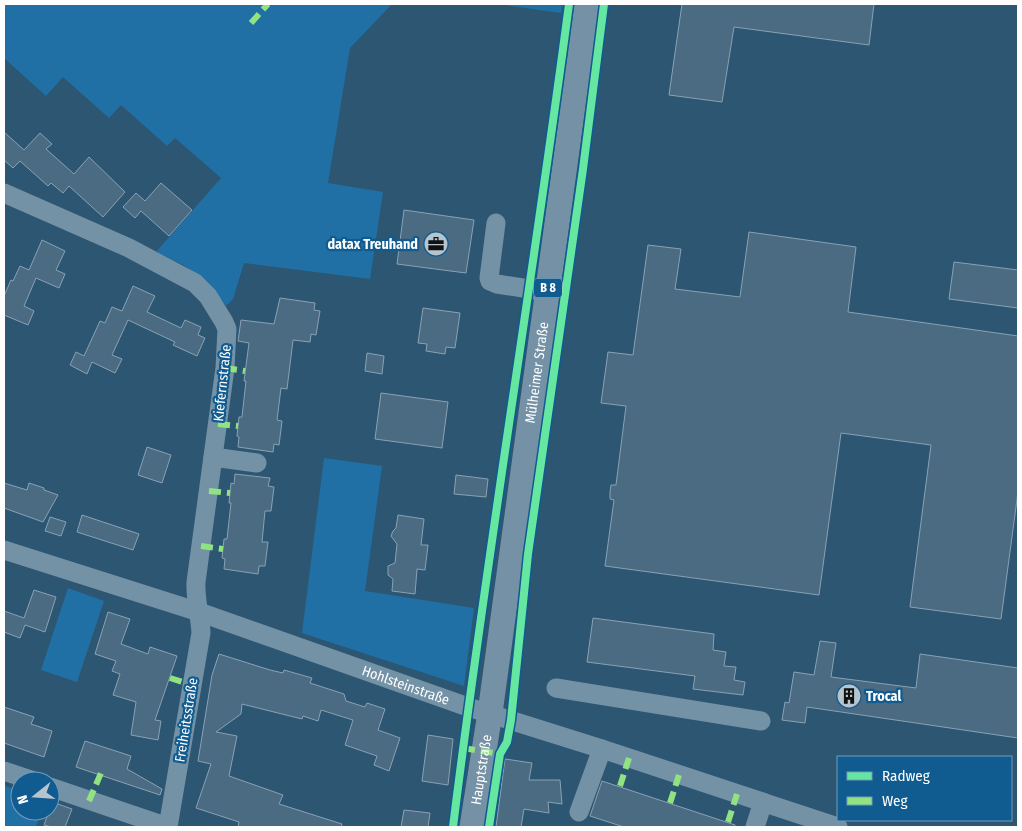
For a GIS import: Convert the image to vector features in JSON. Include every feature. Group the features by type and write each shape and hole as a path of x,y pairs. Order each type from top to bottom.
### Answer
{"main road":[{"name":"Mülheimer Straße","path":"490,713 587,4"},
{"name":"Hauptstraße","path":"472,827 490,713"}],"street":[{"name":"Kiefernstraße","path":"4,193 130,248 195,283 208,296 221,316 226,329 225,368 196,582 196,597 200,612"},
{"path":"496,223 490,281 497,284 548,292"},
{"path":"213,458 257,462"},
{"name":"Hohlsteinstraße","path":"4,550 200,612 468,707 602,748 838,827"},
{"name":"Freiheitsstraße","path":"168,827 201,632 200,612"},
{"path":"556,688 761,721"},
{"path":"580,812 602,748"},
{"path":"60,790 168,827"},
{"path":"755,827 762,802"}],"shaded area":[{"path":"4,4 392,4 350,48 328,183 383,192 370,279 244,263 233,299 226,306 207,281 183,265 156,252 221,178 175,138 167,146 121,105 109,118 63,77 46,96 4,58"},
{"path":"497,4 563,4 561,13"},
{"path":"324,458 382,466 365,591 474,608 464,686 302,633"},
{"path":"68,588 104,601 77,682 41,670"},
{"path":"5,786 10,788 10,821 38,821 36,827 4,827"}],"building":[{"path":"682,4 874,4 869,45 734,27 722,102 669,95"},
{"path":"4,132 24,150 40,133 52,144 46,149 74,174 89,157 125,192 103,217 69,186 63,193 51,183 48,186 20,161 13,168 4,160"},
{"path":"161,183 192,210 169,236 141,211 135,218 123,207 136,193 145,201"},
{"name":"datax Treuhand","path":"404,210 474,220 466,273 397,264"},
{"path":"749,232 856,247 848,312 1018,336 1018,492 1001,619 910,607 931,445 841,433 819,595 605,566 614,500 610,499 610,492 611,485 616,485 626,406 601,403 608,352 633,355 648,245 681,249 675,289 740,297"},
{"path":"42,240 65,251 56,270 65,274 59,288 36,278 24,306 34,311 28,325 4,315 4,296 20,266 29,270"},
{"path":"954,262 1018,270 1018,308 949,299"},
{"path":"133,286 155,296 147,312 181,328 185,320 201,327 198,335 205,338 197,356 173,345 175,342 128,320 112,355 122,359 115,373 92,362 87,374 70,365 76,352 84,356 100,321 105,323 112,307 122,311"},
{"path":"280,298 315,303 314,310 320,311 316,335 311,334 310,342 293,340 287,389 281,388 277,420 282,421 279,445 274,444 273,452 238,447 239,417 242,417 249,343 238,341 241,320 274,324"},
{"path":"423,308 460,313 455,348 446,347 445,354 426,351 427,344 418,343"},
{"path":"367,353 384,356 382,374 365,371"},
{"path":"381,393 448,402 442,448 375,439"},
{"path":"147,447 171,455 162,483 138,475"},
{"path":"235,474 270,478 268,486 274,487 271,511 265,511 262,542 268,542 265,566 259,566 258,574 224,569 225,559 222,558 224,539 227,539 231,483 234,484"},
{"path":"456,475 488,479 486,497 454,494"},
{"path":"4,483 27,490 29,483 58,495 43,522 4,508"},
{"path":"82,515 139,534 133,550 77,532"},
{"path":"398,515 424,519 421,545 428,545 425,570 417,569 415,594 392,591 393,579 388,575 388,566 395,563 397,544 391,536 396,528"},
{"path":"50,517 66,522 61,536 45,531"},
{"path":"34,590 56,597 45,632 25,625 20,638 4,632 4,611 24,618"},
{"path":"108,612 130,619 121,644 148,654 150,647 177,656 155,720 161,721 158,740 131,735 136,702 113,695 120,674 112,671 116,661 95,654"},
{"path":"593,618 714,634 713,650 726,652 724,666 736,667 734,680 745,682 743,695 693,689 695,676 587,662"},
{"path":"820,641 836,643 831,677 916,688 920,654 1018,668 1018,738 807,707 805,723 782,720 785,702 789,703 794,672 814,675"},
{"path":"219,654 270,670 283,673 284,670 312,678 310,683 344,694 346,701 365,707 367,703 385,709 378,730 400,738 389,771 374,765 377,756 345,745 353,720 321,710 318,721 303,716 302,719 242,704 241,714 216,732 237,736 229,776 283,795 279,804 342,824 341,827 238,827 239,822 196,808 211,764 198,761 212,675"},
{"path":"4,707 34,717 31,724 52,731 44,757 4,743"},
{"path":"428,735 453,739 448,785 422,781"},
{"path":"85,741 131,756 127,769 162,789 160,795 76,767"},
{"path":"505,759 532,763 529,780 560,780 562,804 548,802 549,813 524,809 521,827 496,827"},
{"path":"602,781 735,825 735,827 624,827 590,816"},
{"path":"60,805 72,809 65,827 44,825 45,821 60,821"},
{"path":"404,810 430,813 428,827 401,827"}],"marked path":[{"path":"251,23 268,4"},
{"path":"225,368 245,371"},
{"path":"218,424 238,426"},
{"path":"209,491 230,493"},
{"path":"201,546 223,549"},
{"path":"170,678 192,685"},
{"path":"463,748 500,754"},
{"path":"620,786 629,758"},
{"path":"89,801 101,773"},
{"path":"670,803 679,775"},
{"path":"728,822 737,794"}],"cycle path":[{"path":"453,827 480,621 569,4"},
{"path":"489,827 500,754 507,742 511,720 528,554 583,169 604,4"}],"place":[{"name":"datax Treuhand","path":"436,244"},
{"name":"Trocal","path":"849,696"}]}
